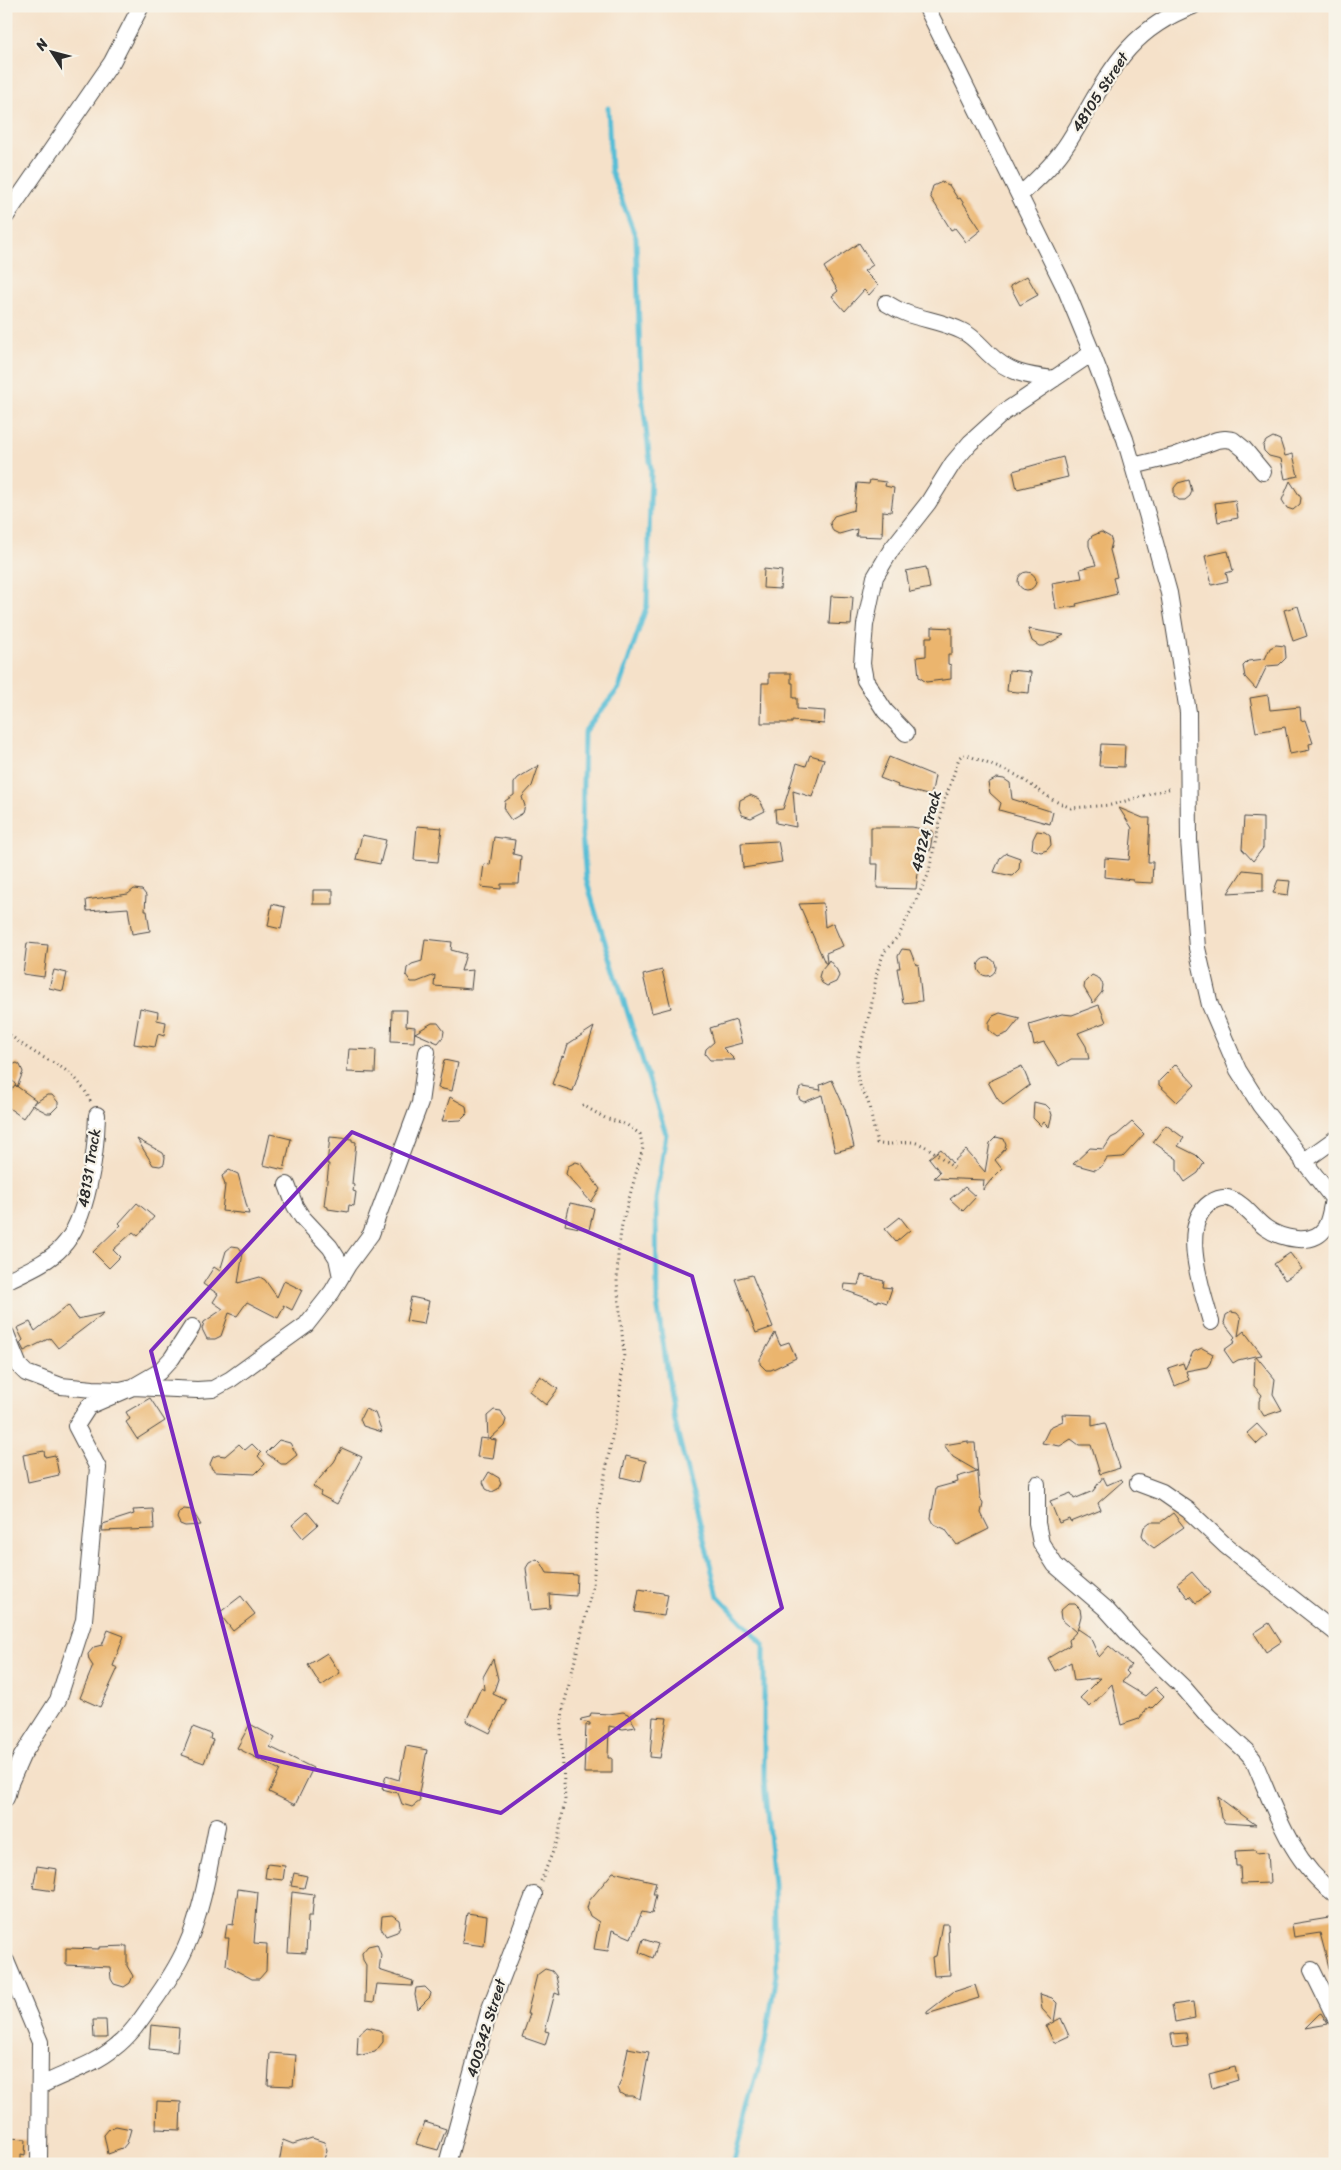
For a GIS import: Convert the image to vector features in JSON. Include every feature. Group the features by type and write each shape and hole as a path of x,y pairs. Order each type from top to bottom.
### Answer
{"street":[{"path":"6,216 112,62 141,6"},
{"path":"926,6 1066,290 1125,439 1133,466 1169,593 1188,712 1189,840 1198,948 1210,1005 1238,1070 1260,1105 1334,1200 1324,1230 1314,1237 1301,1238 1284,1238 1276,1234 1264,1227 1231,1198 1214,1200 1206,1206 1199,1218 1194,1234 1194,1249 1198,1277 1211,1322"},
{"name":"48105 Street","path":"1020,195 1052,164 1069,142 1112,68 1133,43 1155,25 1178,12 1194,6"},
{"path":"886,303 907,315 941,323 963,331 976,340 1001,365 1011,371 1022,375 1054,379"},
{"path":"906,733 885,711 865,680 862,664 865,626 875,577 891,550 928,503 953,463 970,443 1004,413 1092,353"},
{"path":"1133,466 1174,456 1217,440 1225,439 1233,440 1244,449 1263,472"},
{"path":"6,1334 19,1366 26,1373 61,1386 120,1390 133,1387 212,1390 231,1379 306,1325 323,1305 370,1234 378,1219 383,1198 420,1103 427,1052"},
{"name":"48131 Track","path":"6,1281 61,1249 73,1234 81,1216 87,1188 95,1147 97,1115"},
{"path":"1303,1162 1335,1139"},
{"path":"287,1185 295,1206 302,1217 330,1247 337,1258 341,1277"},
{"path":"6,1798 10,1783 22,1756 58,1700 84,1620 98,1468 76,1426 89,1406 133,1387 159,1372 172,1358 192,1327"},
{"path":"1138,1483 1162,1492 1188,1510 1226,1546 1335,1632"},
{"path":"1037,1484 1037,1523 1041,1543 1047,1554 1065,1574 1105,1608 1130,1637 1184,1687 1209,1717 1253,1759 1290,1842 1311,1875 1335,1894"},
{"path":"40,2086 65,2073 82,2068 113,2049 125,2039 166,1982 186,1946 196,1916 207,1880 217,1826"},
{"name":"400342 Street","path":"447,2164 489,2011 534,1895"},
{"path":"6,1961 40,2042 39,2164"},
{"path":"1312,1970 1335,2017"}],"path":[{"name":"48124 Track","path":"954,1168 932,1151 914,1142 883,1145 877,1142 868,1101 861,1089 857,1074 857,1059 871,1008 877,972 884,952 899,935 928,875 944,803 959,758 963,754 967,754 1016,775 1055,801 1071,808 1111,805 1188,784"},
{"name":"48131 Track","path":"6,1032 30,1049 60,1065 83,1085 97,1115"},
{"path":"534,1895 548,1868 558,1839 565,1800 560,1733 563,1708 593,1586 599,1506 619,1401 624,1354 617,1282 618,1253 622,1224 643,1148 640,1134 627,1125 605,1118 581,1104"}],"highlighted area":[{"path":"352,1132 692,1276 782,1608 501,1813 257,1756 151,1351"}],"building":[{"path":"942,182 949,185 958,199 960,198 981,230 966,242 955,228 951,230 930,196 933,186"},
{"path":"859,243 873,265 864,271 878,285 869,295 864,290 845,311 832,296 838,291 824,267"},
{"path":"1027,276 1038,295 1020,305 1010,286"},
{"path":"1273,437 1280,440 1285,456 1293,454 1298,476 1285,479 1281,459 1269,456 1264,451 1263,446 1266,441"},
{"path":"1063,457 1068,477 1017,489 1013,471"},
{"path":"870,480 886,482 885,486 894,488 891,512 883,511 882,537 856,536 857,529 839,534 833,531 830,523 834,516 854,510 857,483 869,484"},
{"path":"1189,480 1192,491 1190,496 1185,500 1179,500 1174,496 1174,488 1178,483"},
{"path":"1290,481 1301,498 1300,504 1293,510 1287,508 1282,500"},
{"path":"1235,500 1238,518 1218,522 1215,503"},
{"path":"1101,532 1110,537 1112,542 1110,550 1117,577 1113,578 1117,594 1076,604 1077,606 1056,609 1052,583 1082,578 1080,569 1096,565 1089,546 1089,540 1092,536"},
{"path":"1228,551 1233,571 1226,573 1228,581 1212,585 1205,556"},
{"path":"926,567 930,588 910,592 906,571"},
{"path":"764,569 782,571 780,589 763,588"},
{"path":"1023,572 1031,572 1036,577 1034,588 1023,590 1018,585 1018,577"},
{"path":"831,596 853,597 851,625 829,624"},
{"path":"1298,606 1307,636 1293,641 1284,610"},
{"path":"932,627 952,628 952,654 948,654 948,664 951,665 951,679 926,682 919,677 917,657 926,656 926,637 932,637"},
{"path":"1028,629 1064,635 1044,646 1039,646 1032,641"},
{"path":"1276,645 1285,646 1286,658 1279,665 1267,666 1256,689 1245,677 1243,666 1248,661 1265,659 1270,648"},
{"path":"1009,670 1031,672 1029,693 1007,691"},
{"path":"769,673 791,673 793,698 797,698 797,709 825,711 824,724 792,721 792,723 761,723 762,683 769,683"},
{"path":"1268,695 1270,710 1300,707 1301,721 1305,720 1313,743 1309,744 1310,750 1290,754 1285,727 1256,732 1250,698"},
{"path":"1101,744 1125,745 1124,767 1099,766"},
{"path":"810,755 824,759 812,797 793,791 796,827 776,823 775,810 783,809 797,763 806,766"},
{"path":"889,757 935,776 931,796 897,787 898,785 880,778"},
{"path":"539,765 532,786 522,797 525,806 523,813 511,820 504,810 505,801 514,795 514,783 518,778"},
{"path":"997,778 1004,779 1010,783 1012,799 1053,812 1050,824 999,810 1001,803 990,793 988,783"},
{"path":"750,795 759,799 765,811 751,818 742,815 739,808 740,800"},
{"path":"1119,808 1143,818 1150,818 1148,862 1153,862 1152,883 1104,877 1105,858 1129,860 1132,828"},
{"path":"1244,817 1263,818 1263,848 1253,861 1242,849"},
{"path":"417,826 442,828 438,862 414,860"},
{"path":"871,827 912,827 933,831 930,851 921,850 916,889 877,888 878,864 871,864"},
{"path":"1037,831 1045,832 1050,836 1051,845 1047,850 1041,852 1032,849 1033,839"},
{"path":"362,835 386,840 380,864 356,859"},
{"path":"494,837 515,840 513,854 521,856 519,884 501,884 501,889 481,887 484,864 490,865"},
{"path":"778,841 782,862 743,868 741,843"},
{"path":"1006,853 1020,858 1019,869 1012,876 994,872 1000,858"},
{"path":"1243,870 1263,872 1263,891 1228,893"},
{"path":"1278,880 1290,881 1288,895 1273,893"},
{"path":"134,889 142,890 146,895 145,911 147,911 150,931 132,934 128,908 87,911 86,900 128,894"},
{"path":"313,890 333,890 333,904 313,904"},
{"path":"823,903 825,927 833,923 843,946 826,953 827,963 825,963 799,904"},
{"path":"272,904 285,907 281,929 268,926"},
{"path":"425,939 452,942 451,950 466,954 461,971 473,970 471,989 434,986 435,975 417,982 411,982 406,975 407,968 412,964 422,961"},
{"path":"27,943 48,945 44,977 23,974"},
{"path":"902,949 910,950 916,965 918,964 922,1001 903,1003 897,968 900,968 898,956"},
{"path":"987,958 993,961 996,967 993,973 987,976 981,973 978,967 981,961"},
{"path":"829,960 839,976 836,982 827,986 822,983 819,977 821,970"},
{"path":"54,970 67,973 63,991 49,988"},
{"path":"662,970 671,1008 652,1013 643,975"},
{"path":"1092,975 1100,979 1103,985 1102,992 1093,1003 1084,988 1085,982"},
{"path":"1099,1005 1106,1022 1078,1033 1086,1046 1089,1059 1071,1059 1059,1066 1044,1042 1034,1045 1029,1024 1062,1014 1072,1015"},
{"path":"140,1008 158,1012 157,1020 166,1022 164,1036 158,1034 155,1047 134,1044"},
{"path":"392,1010 407,1010 406,1026 415,1027 414,1042 391,1041"},
{"path":"1000,1013 1020,1018 1008,1033 998,1037 989,1030 989,1022 993,1016"},
{"path":"736,1020 742,1043 723,1048 735,1060 710,1060 705,1054 706,1049 714,1042 710,1028"},
{"path":"432,1023 438,1023 444,1031 443,1037 438,1043 415,1033"},
{"path":"594,1027 573,1091 552,1084 568,1044"},
{"path":"349,1049 376,1050 375,1073 347,1072"},
{"path":"444,1060 458,1063 452,1091 438,1088"},
{"path":"17,1063 23,1072 17,1087 8,1074 8,1070 9,1066"},
{"path":"1176,1064 1195,1085 1177,1102 1159,1085 1159,1081"},
{"path":"1022,1066 1030,1085 1003,1105 988,1082"},
{"path":"832,1080 845,1109 854,1147 835,1152 822,1095 804,1102 800,1100 798,1095 799,1090 803,1087 821,1090 820,1085"},
{"path":"15,1085 36,1100 33,1104 47,1095 52,1095 58,1102 58,1106 51,1113 47,1113 32,1105 23,1118 6,1106 6,1097"},
{"path":"450,1097 466,1106 467,1114 461,1120 442,1121"},
{"path":"1034,1102 1046,1105 1050,1109 1052,1115 1049,1127 1044,1122 1041,1126 1033,1118"},
{"path":"1132,1122 1144,1134 1123,1157 1107,1158 1102,1166 1095,1170 1073,1164 1090,1148 1104,1149 1111,1138"},
{"path":"1166,1125 1184,1138 1178,1146 1196,1155 1204,1163 1198,1173 1185,1182 1177,1170 1177,1159 1153,1142"},
{"path":"270,1134 291,1139 284,1170 263,1165"},
{"path":"330,1137 352,1139 352,1141 356,1142 352,1184 354,1185 353,1191 356,1192 354,1206 349,1205 348,1212 328,1209 328,1207 324,1206"},
{"path":"996,1137 1004,1139 1006,1144 1005,1149 995,1160 1002,1169 983,1190 984,1180 934,1178 940,1172 929,1158 941,1149 952,1163 966,1150 985,1172 990,1143"},
{"path":"137,1139 163,1153 165,1157 164,1164 160,1166 153,1165"},
{"path":"576,1162 582,1164 600,1189 591,1202 566,1174 568,1166"},
{"path":"229,1170 238,1174 249,1214 222,1211 225,1185 222,1176"},
{"path":"965,1187 976,1197 963,1211 950,1199"},
{"path":"137,1203 154,1217 138,1236 133,1232 113,1250 120,1257 109,1268 93,1252 121,1225 119,1223"},
{"path":"570,1203 594,1208 589,1230 565,1225"},
{"path":"900,1217 910,1230 896,1242 885,1229"},
{"path":"232,1246 239,1247 243,1253 238,1283 260,1277 265,1280 277,1297 284,1281 302,1290 292,1310 283,1305 284,1307 278,1318 247,1302 237,1316 229,1313 221,1336 215,1339 207,1339 202,1329 204,1322 223,1309 213,1302 218,1294 203,1284 214,1267 220,1271 226,1251"},
{"path":"1290,1253 1302,1269 1285,1280 1274,1264"},
{"path":"752,1275 773,1327 756,1333 735,1279"},
{"path":"861,1275 884,1281 883,1287 892,1288 887,1303 878,1300 878,1302 844,1290 845,1284 858,1285"},
{"path":"411,1297 429,1301 424,1324 406,1321"},
{"path":"68,1305 78,1319 104,1313 58,1348 50,1338 24,1351 20,1343 23,1340 17,1328 30,1322 35,1331"},
{"path":"1231,1312 1237,1313 1241,1318 1238,1336 1244,1331 1262,1355 1256,1356 1275,1379 1273,1394 1282,1410 1264,1416 1259,1408 1259,1401 1262,1395 1254,1386 1255,1356 1233,1363 1224,1350 1235,1342 1233,1339 1235,1337 1224,1323 1226,1315"},
{"path":"775,1333 780,1345 789,1342 796,1358 771,1370 766,1370 760,1364 760,1359"},
{"path":"1202,1348 1213,1354 1210,1363 1207,1367 1186,1371 1189,1380 1175,1386 1168,1368 1183,1363 1185,1369 1193,1352"},
{"path":"540,1376 558,1389 546,1405 529,1391"},
{"path":"150,1398 165,1421 137,1439 126,1422 130,1419 126,1412"},
{"path":"365,1409 375,1413 382,1432 363,1426 360,1419"},
{"path":"494,1410 501,1411 506,1420 504,1426 490,1439 496,1440 493,1459 477,1457 480,1438 488,1439 487,1416"},
{"path":"1062,1414 1092,1415 1092,1426 1105,1423 1120,1468 1100,1474 1091,1445 1079,1445 1071,1439 1060,1446 1042,1443 1050,1427 1063,1421"},
{"path":"1257,1424 1267,1435 1257,1444 1247,1433"},
{"path":"279,1440 290,1443 297,1455 286,1464 281,1464 266,1453"},
{"path":"968,1441 968,1443 975,1443 980,1497 983,1504 981,1513 989,1529 957,1545 945,1529 934,1524 931,1518 936,1488 958,1482 957,1477 977,1471 953,1457 944,1445"},
{"path":"239,1444 245,1450 252,1444 261,1453 258,1456 265,1464 255,1474 216,1472 212,1469 210,1464 213,1457 218,1455 225,1456"},
{"path":"342,1448 362,1457 337,1504 320,1495 321,1492 313,1486 334,1462"},
{"path":"44,1451 45,1457 55,1455 59,1475 28,1482 23,1455"},
{"path":"626,1456 646,1461 641,1482 621,1477"},
{"path":"489,1472 499,1478 501,1483 498,1489 492,1492 486,1489 483,1482"},
{"path":"1103,1477 1107,1485 1121,1479 1123,1481 1098,1503 1101,1510 1071,1522 1070,1519 1059,1523 1050,1501 1071,1493 1074,1499 1093,1491"},
{"path":"153,1509 154,1529 102,1531 103,1524 134,1514 133,1510"},
{"path":"184,1509 192,1510 201,1525 185,1526 180,1524 177,1518 179,1512"},
{"path":"307,1512 318,1525 303,1538 292,1525"},
{"path":"1173,1513 1184,1527 1154,1548 1146,1542 1142,1535 1144,1527 1150,1522 1161,1522"},
{"path":"537,1559 547,1573 577,1575 576,1596 549,1594 550,1608 531,1610 526,1568 529,1563"},
{"path":"1192,1572 1210,1593 1196,1603 1190,1596 1188,1598 1177,1584"},
{"path":"639,1589 668,1594 664,1616 635,1612"},
{"path":"241,1596 255,1614 233,1631 219,1613"},
{"path":"1068,1604 1075,1604 1080,1609 1081,1616 1077,1631 1078,1629 1090,1637 1099,1657 1109,1646 1131,1665 1126,1671 1129,1674 1122,1682 1145,1696 1155,1687 1164,1696 1152,1708 1149,1707 1139,1719 1121,1725 1112,1684 1090,1707 1080,1698 1100,1678 1074,1681 1071,1662 1055,1671 1048,1658 1070,1645 1069,1640 1076,1632 1061,1619 1060,1611"},
{"path":"1269,1623 1281,1642 1266,1652 1254,1633"},
{"path":"108,1630 124,1636 113,1666 118,1668 100,1707 80,1698 93,1666 88,1654 94,1647 102,1645"},
{"path":"327,1653 340,1673 321,1686 308,1665"},
{"path":"493,1659 498,1679 493,1694 506,1700 490,1733 466,1721 481,1688 484,1690 483,1677"},
{"path":"623,1712 628,1714 636,1727 623,1729 609,1726 608,1758 612,1758 612,1773 584,1773 586,1725 590,1725 590,1723 580,1721 581,1719 590,1717 591,1713 609,1714"},
{"path":"653,1717 667,1718 660,1758 650,1757"},
{"path":"250,1724 275,1738 270,1747 313,1768 295,1805 269,1792 280,1770 237,1748"},
{"path":"193,1727 211,1734 210,1739 213,1740 204,1763 182,1755"},
{"path":"406,1746 427,1750 419,1793 420,1801 412,1807 402,1804 398,1793 382,1789 386,1776 399,1780"},
{"path":"1218,1797 1256,1825 1225,1823 1221,1818"},
{"path":"1255,1850 1256,1853 1268,1852 1270,1883 1241,1884 1240,1866 1236,1866 1235,1851"},
{"path":"267,1864 285,1866 283,1880 265,1878"},
{"path":"37,1866 57,1869 54,1891 33,1888"},
{"path":"613,1872 656,1882 653,1895 656,1895 652,1914 642,1912 631,1938 612,1930 608,1951 594,1949 599,1922 590,1916 587,1908 589,1901"},
{"path":"294,1873 307,1876 304,1888 291,1886"},
{"path":"238,1889 258,1892 254,1943 267,1944 266,1971 259,1979 252,1979 226,1965 229,1938 225,1938 227,1924 233,1925"},
{"path":"292,1892 314,1895 312,1916 308,1916 306,1953 288,1952"},
{"path":"467,1913 487,1916 484,1946 462,1943"},
{"path":"392,1915 399,1920 400,1926 397,1932 386,1936 381,1928 382,1916"},
{"path":"1335,1917 1335,1970 1330,1971 1320,1933 1294,1937 1292,1924"},
{"path":"942,1924 948,1924 950,1975 934,1976 932,1957 936,1956"},
{"path":"643,1939 658,1944 653,1958 639,1952"},
{"path":"377,1944 381,1955 379,1970 413,1981 412,1986 377,1984 374,2002 365,2001 366,1965 362,1953 368,1946"},
{"path":"127,1946 127,1966 133,1976 130,1983 124,1987 114,1984 111,1979 110,1967 66,1965 66,1948 99,1949 99,1947"},
{"path":"545,1969 552,1971 556,1976 560,1995 555,1993 545,2031 549,2032 545,2045 522,2037 530,2014 527,2014 537,1975"},
{"path":"975,1985 979,1998 927,2014 927,2012 953,1992"},
{"path":"425,1987 431,1993 430,1997 418,2009 415,1995 416,1988"},
{"path":"1040,1994 1052,1998 1057,2003 1054,2022 1042,2009"},
{"path":"1193,2002 1195,2018 1175,2022 1172,2005"},
{"path":"1321,2013 1328,2024 1305,2028 1319,2014"},
{"path":"1061,2018 1069,2036 1054,2043 1046,2026"},
{"path":"93,2020 106,2020 107,2038 94,2038"},
{"path":"151,2025 179,2028 177,2052 149,2049"},
{"path":"367,2027 379,2030 383,2035 383,2042 375,2052 357,2056 358,2035"},
{"path":"1186,2033 1188,2046 1173,2048 1171,2034"},
{"path":"628,2048 649,2052 640,2099 633,2096 625,2096 620,2093 618,2088"},
{"path":"270,2053 296,2055 293,2086 268,2085"},
{"path":"1235,2067 1238,2080 1212,2088 1209,2074"},
{"path":"157,2101 181,2102 180,2130 156,2129"},
{"path":"425,2122 446,2129 438,2150 416,2144"},
{"path":"116,2126 131,2129 127,2143 122,2149 108,2154 104,2135 109,2129"},
{"path":"6,2138 26,2139 25,2155 21,2154 21,2164 6,2164"},
{"path":"312,2138 324,2142 327,2150 324,2159 330,2161 329,2164 300,2161 299,2164 279,2164 283,2140 293,2144"}],"waterway":[{"path":"608,108 611,171 636,238 641,387 651,470 647,605 619,688 584,732 582,835 586,878 594,907 666,1134 656,1199 657,1303 675,1422 718,1596 764,1645 764,1782 774,1884 776,1974 765,2043 733,2164"}]}
